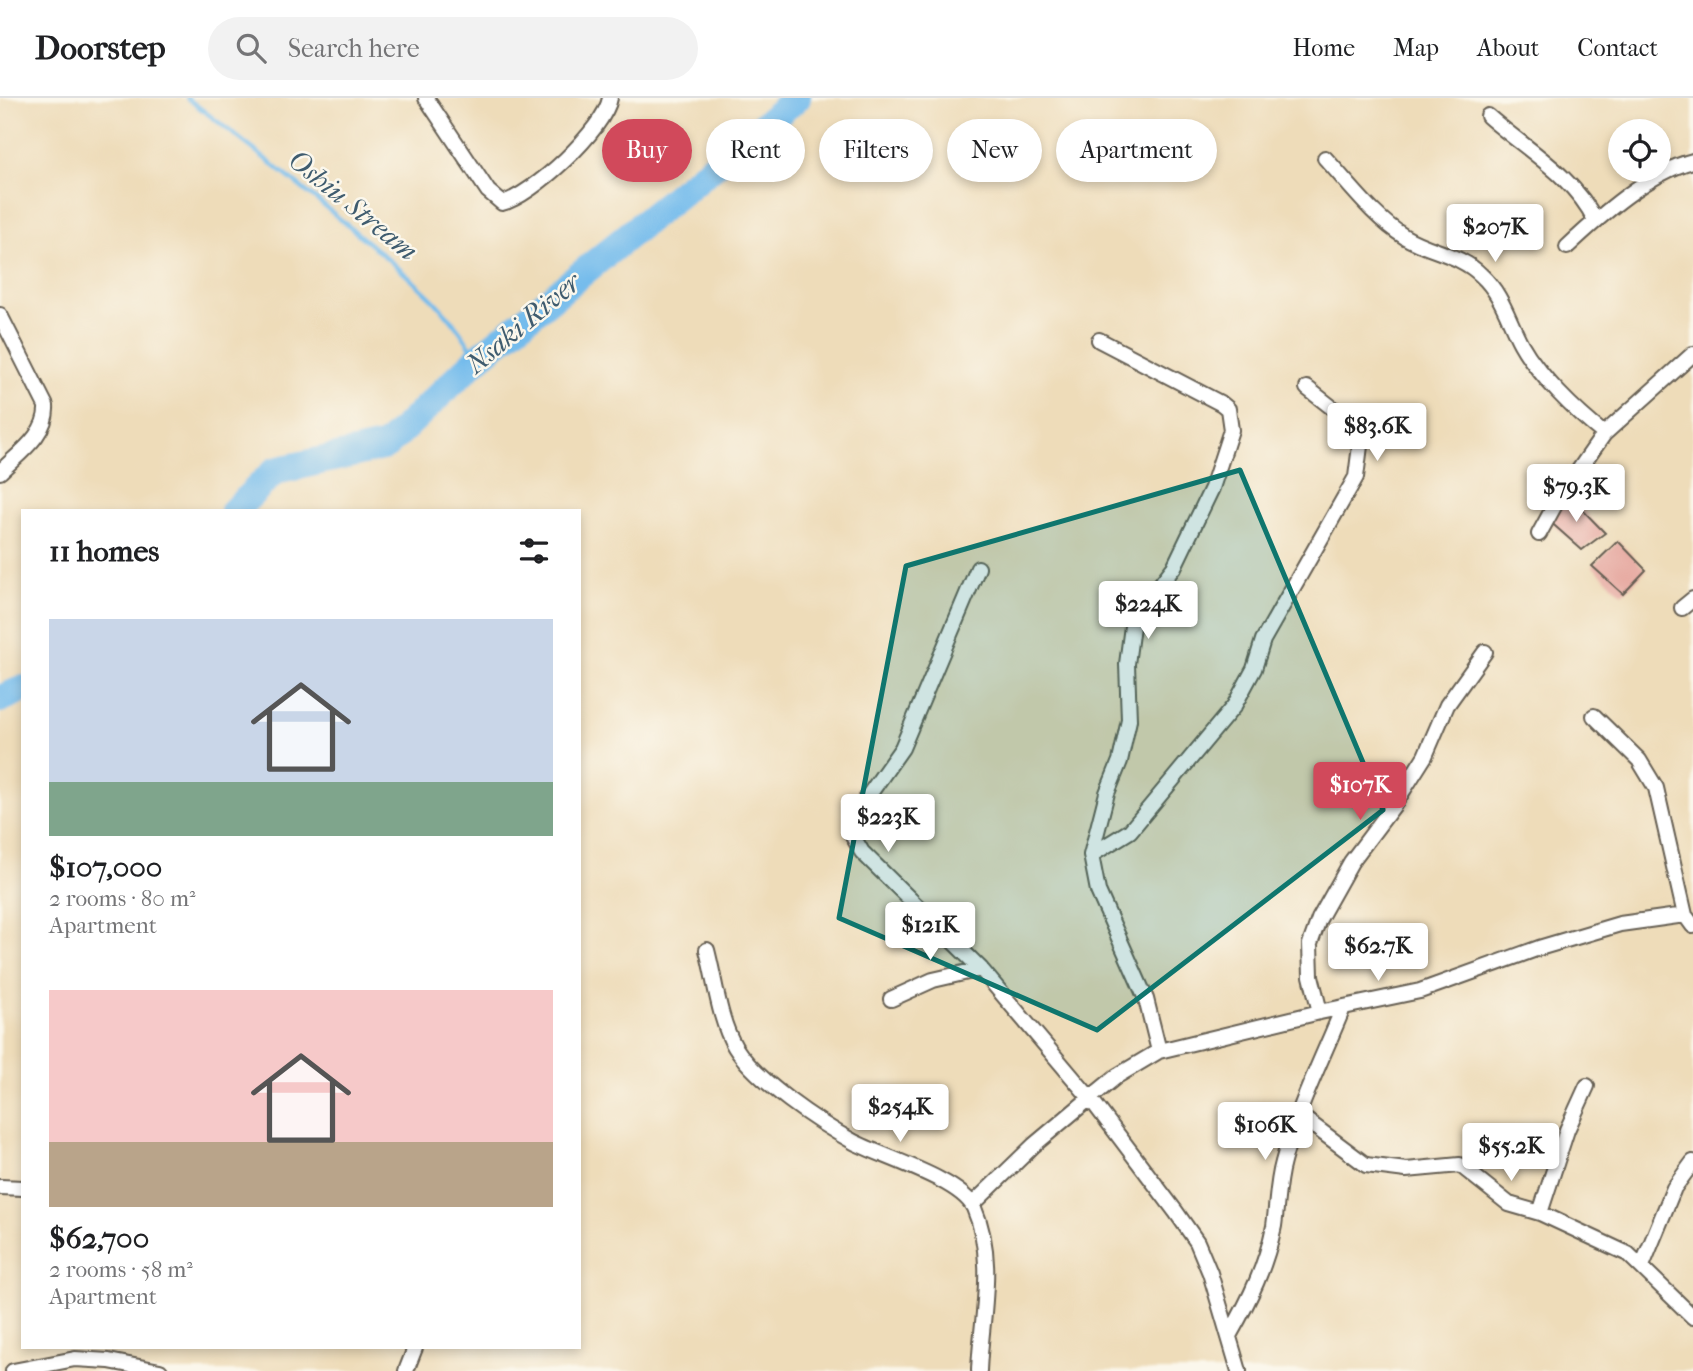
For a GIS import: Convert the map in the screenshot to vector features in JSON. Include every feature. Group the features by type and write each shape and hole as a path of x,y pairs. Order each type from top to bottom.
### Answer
{"street":[{"path":"426,98 488,191 502,203 514,200 538,183 584,139 605,114 610,98"},
{"path":"1488,116 1570,184 1587,204 1595,220"},
{"path":"1325,158 1381,219 1406,238 1459,259 1480,274 1496,292 1521,345 1568,402 1604,434"},
{"path":"1567,247 1595,220 1634,191 1693,161"},
{"path":"0,315 46,406 47,416 40,432 0,472"},
{"path":"1100,340 1222,404 1228,409 1231,418 1226,451 1218,472 1174,567 1136,616 1132,626 1127,664 1129,720 1121,761 1107,793 1091,855 1098,891 1146,999 1159,1051"},
{"path":"1539,534 1556,503 1604,434 1693,355"},
{"path":"1091,855 1130,831 1234,706 1254,669 1263,640 1356,477 1361,438 1349,421 1307,387"},
{"path":"978,568 902,748 852,819 851,834 862,852 981,969 1090,1098 1197,1242 1230,1334 1239,1371"},
{"path":"1320,1012 1311,975 1310,944 1319,919 1351,862 1394,805 1425,756 1453,696 1485,652"},
{"path":"972,1205 1034,1145 1090,1098 1117,1076 1159,1051 1420,991 1539,947 1620,924 1689,921 1656,788 1639,760 1594,716"},
{"path":"707,950 733,1044 746,1062 799,1107 831,1129 890,1159 934,1175 972,1205 984,1237 987,1286 979,1371"},
{"path":"891,999 933,980 981,969"},
{"path":"1230,1334 1253,1294 1264,1266 1282,1165 1298,1114 1343,1008"},
{"path":"1541,1213 1567,1130 1587,1086"},
{"path":"1298,1114 1366,1165 1406,1170 1460,1165 1509,1204 1541,1213 1613,1245 1642,1266 1693,1317"},
{"path":"1642,1266 1674,1188 1693,1162"},
{"path":"0,1187 21,1188"},
{"path":"406,1371 415,1349"},
{"path":"13,1371 75,1353 160,1371"}],"highlighted area":[{"path":"1240,470 1383,810 1097,1030 839,918 906,566"}],"building":[{"path":"1570,497 1605,533 1582,550 1547,519"},
{"path":"1618,541 1646,570 1623,594 1592,566"}],"waterway":[{"name":"Oshiu Stream","path":"187,98 298,185 412,280 455,324 477,359"},
{"name":"Nsaki River","path":"236,509 275,471 386,446 477,359 797,98"},
{"name":"Nsaki River","path":"0,699 21,690"}]}
